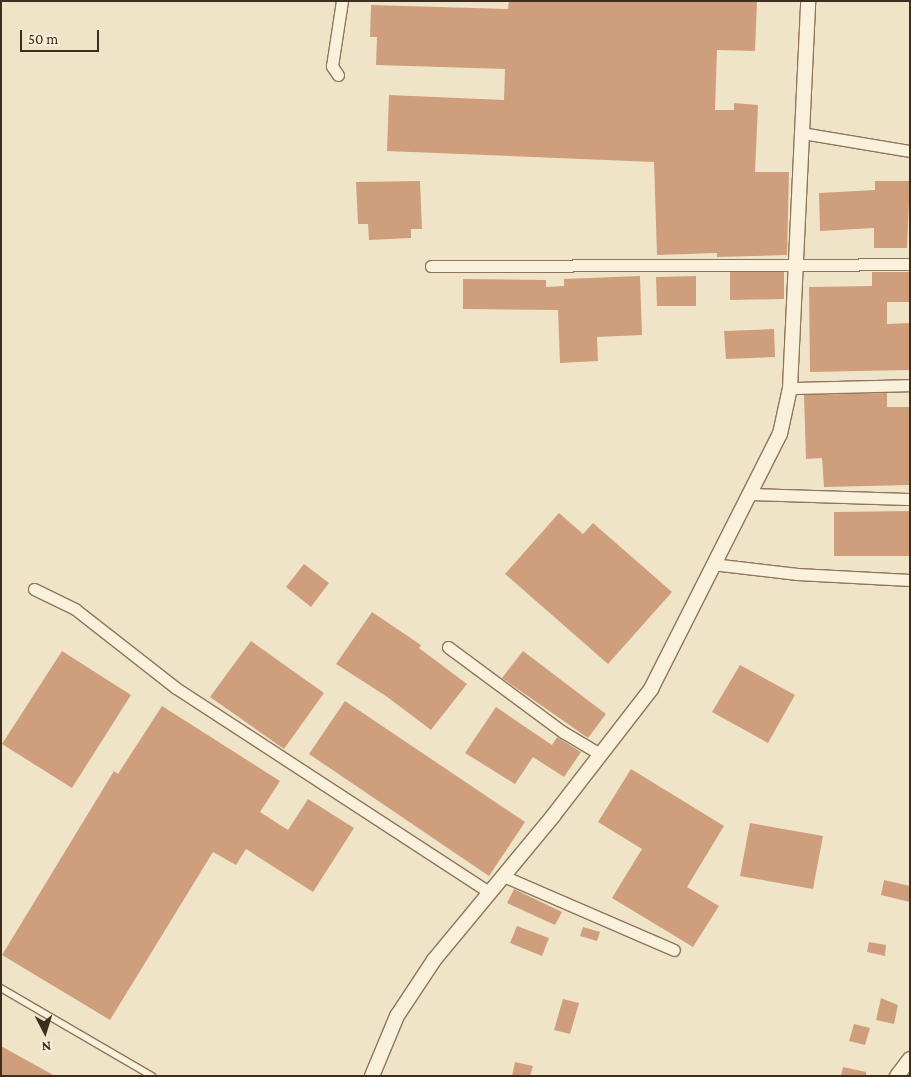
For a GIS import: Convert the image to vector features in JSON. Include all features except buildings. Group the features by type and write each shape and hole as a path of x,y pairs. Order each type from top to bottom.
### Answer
{"street":[{"path":"338,75 332,66 342,1"},
{"path":"372,1076 397,1016 434,960 503,876 651,688 712,564 780,434 790,388 808,1"},
{"path":"802,133 910,151"},
{"path":"431,266 796,266 910,264"},
{"path":"790,388 910,385"},
{"path":"748,494 910,499"},
{"path":"712,564 797,574 910,580"},
{"path":"34,589 75,609 176,688 490,892"},
{"path":"448,647 563,732 600,754"},
{"path":"503,876 674,950"},
{"path":"897,1076 910,1060"}],"lane":[{"path":"1,988 152,1076"}]}
